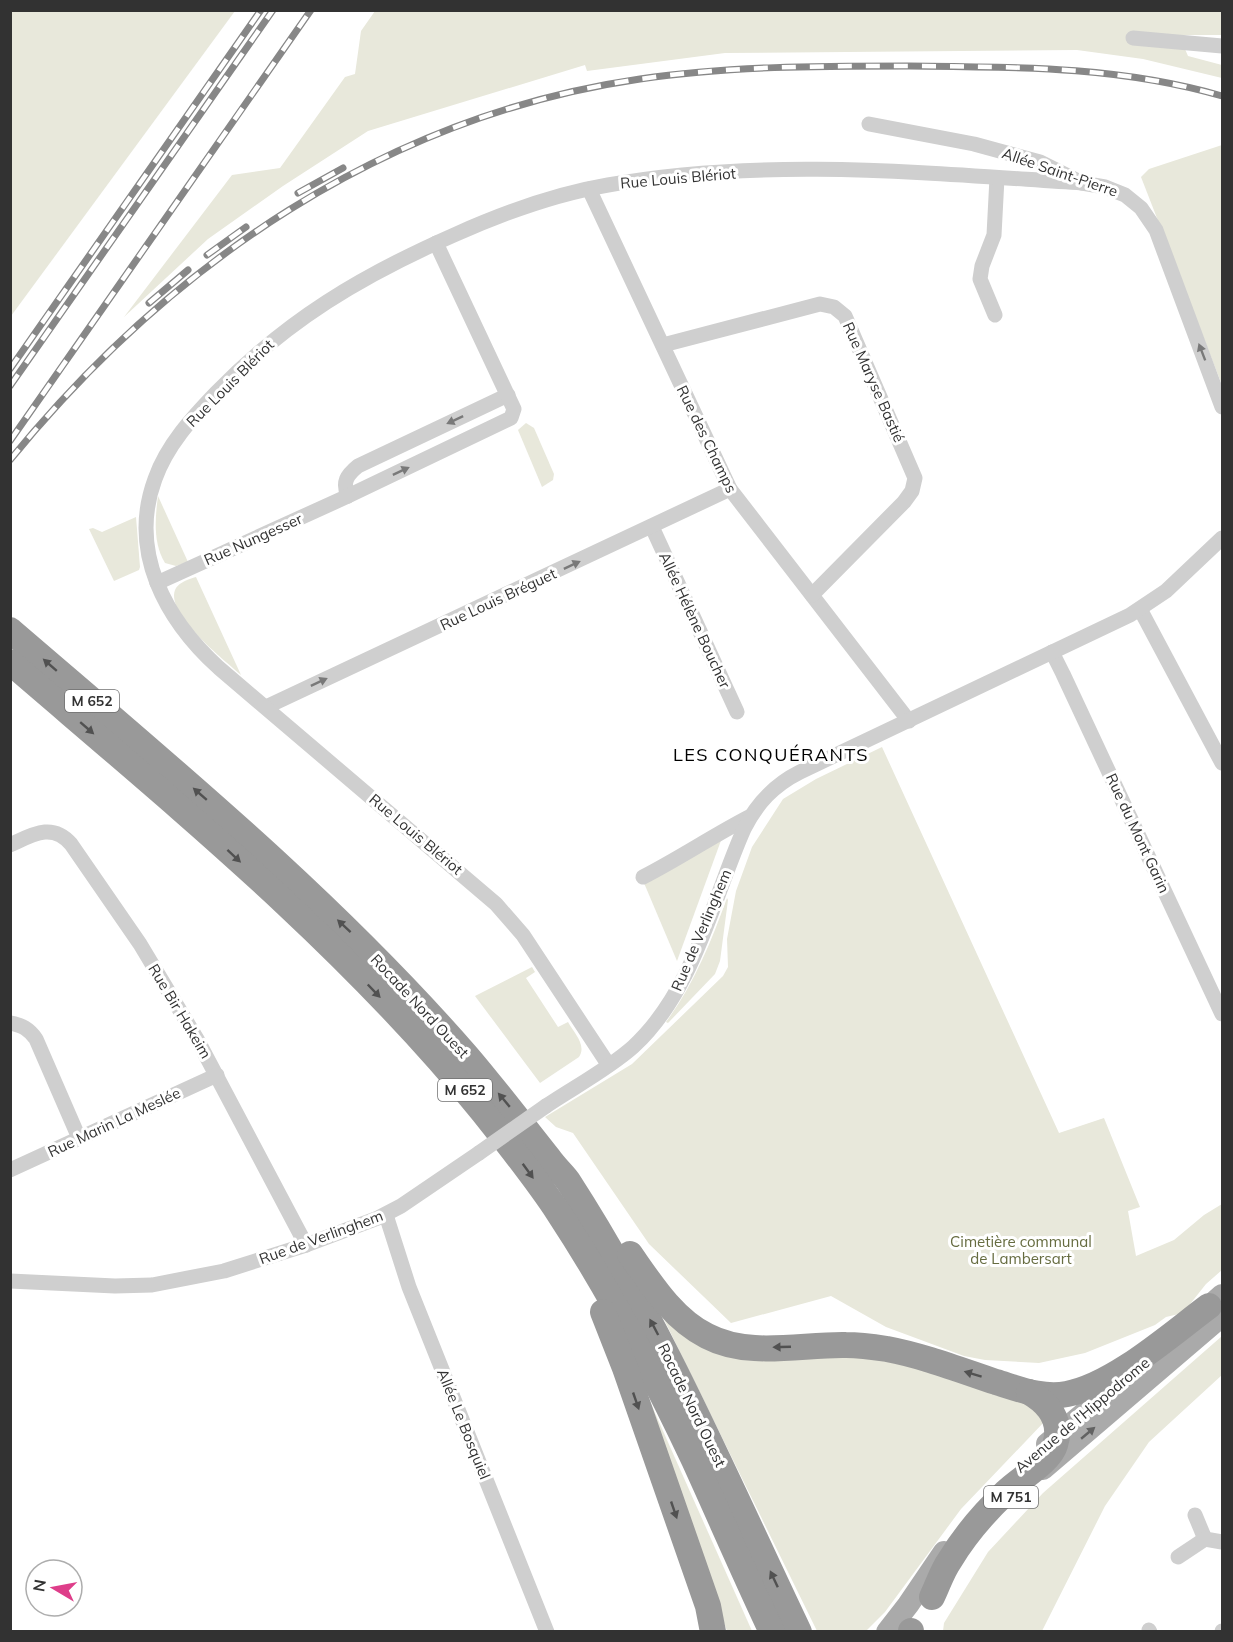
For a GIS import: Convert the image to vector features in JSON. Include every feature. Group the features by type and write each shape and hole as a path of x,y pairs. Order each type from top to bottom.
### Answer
{"highway":[{"name":"Rocade Nord Ouest","path":"10,630 205,798 358,939 448,1034 507,1104 566,1179 625,1275 666,1349 799,1632"},
{"name":"Rocade Nord Ouest","path":"10,662 218,841 288,905 357,972 446,1068 512,1149 558,1211 603,1284 647,1364 772,1632"},
{"path":"566,1179 608,1225 664,1300 685,1322 708,1337 733,1345 758,1348 846,1345 887,1350 914,1356 1029,1392 1060,1395 1096,1384 1121,1371 1218,1306"},
{"path":"558,1211 614,1337 708,1606 713,1632"},
{"path":"932,1597 948,1561 964,1540 1007,1491 1050,1454 1055,1446 1058,1429 1051,1411 1029,1392"}],"main road":[{"name":"Avenue de l'Hippodrome","path":"887,1632 972,1514 1002,1482 1218,1306"},
{"name":"Avenue de l'Hippodrome","path":"910,1632 932,1597 984,1525 1006,1501 1218,1306"}],"street":[{"path":"1133,38 1222,46"},
{"name":"Allée Saint-Pierre","path":"870,124 1023,156 1082,183 1105,187 1125,195 1149,218 1160,241 1222,407"},
{"name":"Rue Louis Blériot","path":"608,1064 523,935 496,904 219,668 193,643 168,608 157,583 149,552 147,521 150,493 159,467 184,429 243,367 292,324 357,282 436,243 518,208 589,189 629,182 687,175 818,169 876,170 1082,183"},
{"path":"995,315 980,279 982,266 994,235 997,178"},
{"name":"Rue des Champs","path":"589,189 730,489 909,721"},
{"name":"Rue Nungesser","path":"157,583 507,421 514,413 436,243"},
{"name":"Rue Maryse Bastié","path":"663,345 820,304 834,307 844,316 915,478 912,491 904,502 812,595"},
{"path":"348,496 345,483 347,476 358,466 507,395"},
{"name":"Rue Louis Bréguet","path":"266,707 730,489"},
{"name":"Allée Hélène Boucher","path":"652,527 737,712"},
{"name":"Rue de Verlinghem","path":"10,1281 115,1286 152,1284 224,1271 306,1245 386,1215 421,1194 638,1041 664,1009 689,967 740,838 751,816 767,795 784,780 1140,609 1181,579 1222,538"},
{"path":"1140,609 1222,762"},
{"name":"Rue du Mont Garin","path":"1052,652 1222,1014"},
{"path":"643,877 751,816"},
{"name":"Rue Bir Hakeim","path":"10,845 40,831 55,832 68,840 140,944 217,1075 306,1245"},
{"path":"10,1023 20,1025 30,1031 36,1039 79,1138"},
{"name":"Rue Marin La Meslée","path":"10,1170 217,1075"},
{"name":"Allée Le Bosquiel","path":"386,1215 409,1287 547,1632"},
{"path":"1196,1515 1204,1539"},
{"path":"1178,1557 1204,1539 1222,1542"}],"green space":[{"path":"10,11 235,11 11,316"},
{"path":"375,11 1222,11 1222,35 1179,35 1188,56 1222,65 1222,78 1143,59 1077,50 725,53 587,71 585,65 368,131 283,186 208,239 124,317 232,175 280,168 345,77 355,74 361,31"},
{"path":"1222,145 1222,385 1141,177 1149,169"},
{"path":"526,423 534,428 554,474 553,480 542,487 518,430"},
{"path":"158,496 188,562 176,566 165,563 161,555 156,531"},
{"path":"136,517 139,570 114,581 89,529 93,528 102,532"},
{"path":"196,577 241,675 210,648 178,610 174,598 176,588 182,582"},
{"name":"Cimetière communal de Lambersart","path":"882,747 1059,1133 1104,1118 1140,1207 1128,1211 1136,1256 1174,1240 1204,1215 1222,1204 1222,1270 1206,1284 1183,1313 1166,1317 1155,1325 1085,1353 1039,1363 985,1360 964,1356 886,1327 831,1296 731,1323 649,1244 573,1133 556,1127 545,1117 632,1064 723,976 728,967 727,939 736,891 752,847 783,799 816,779"},
{"path":"723,835 677,961 644,883"},
{"path":"727,898 720,961 715,974 668,1023 666,1022 701,962"},
{"path":"532,967 535,972 526,978 558,1027 568,1022 582,1048 579,1057 540,1083 475,996"},
{"path":"653,1297 690,1334 895,1359 1040,1406 1045,1421 961,1509 885,1612 866,1631 817,1631"},
{"path":"1222,1336 1222,1375 1149,1442 1105,1506 1042,1631 943,1631 944,1623 988,1552 1043,1493"},
{"path":"627,1350 752,1631 727,1631"}],"railway":[{"path":"10,369 261,10"},
{"path":"10,386 273,10"},
{"path":"10,441 311,10"},
{"path":"10,460 73,389 140,323 213,263 290,210 371,164 457,126 546,98 640,79 707,71 875,66 1067,70 1144,79 1222,96"},
{"path":"298,193 343,168"},
{"path":"207,255 246,227"},
{"path":"149,303 188,270"}],"district":[{"name":"LES CONQUÉRANTS","path":"771,754"}]}
